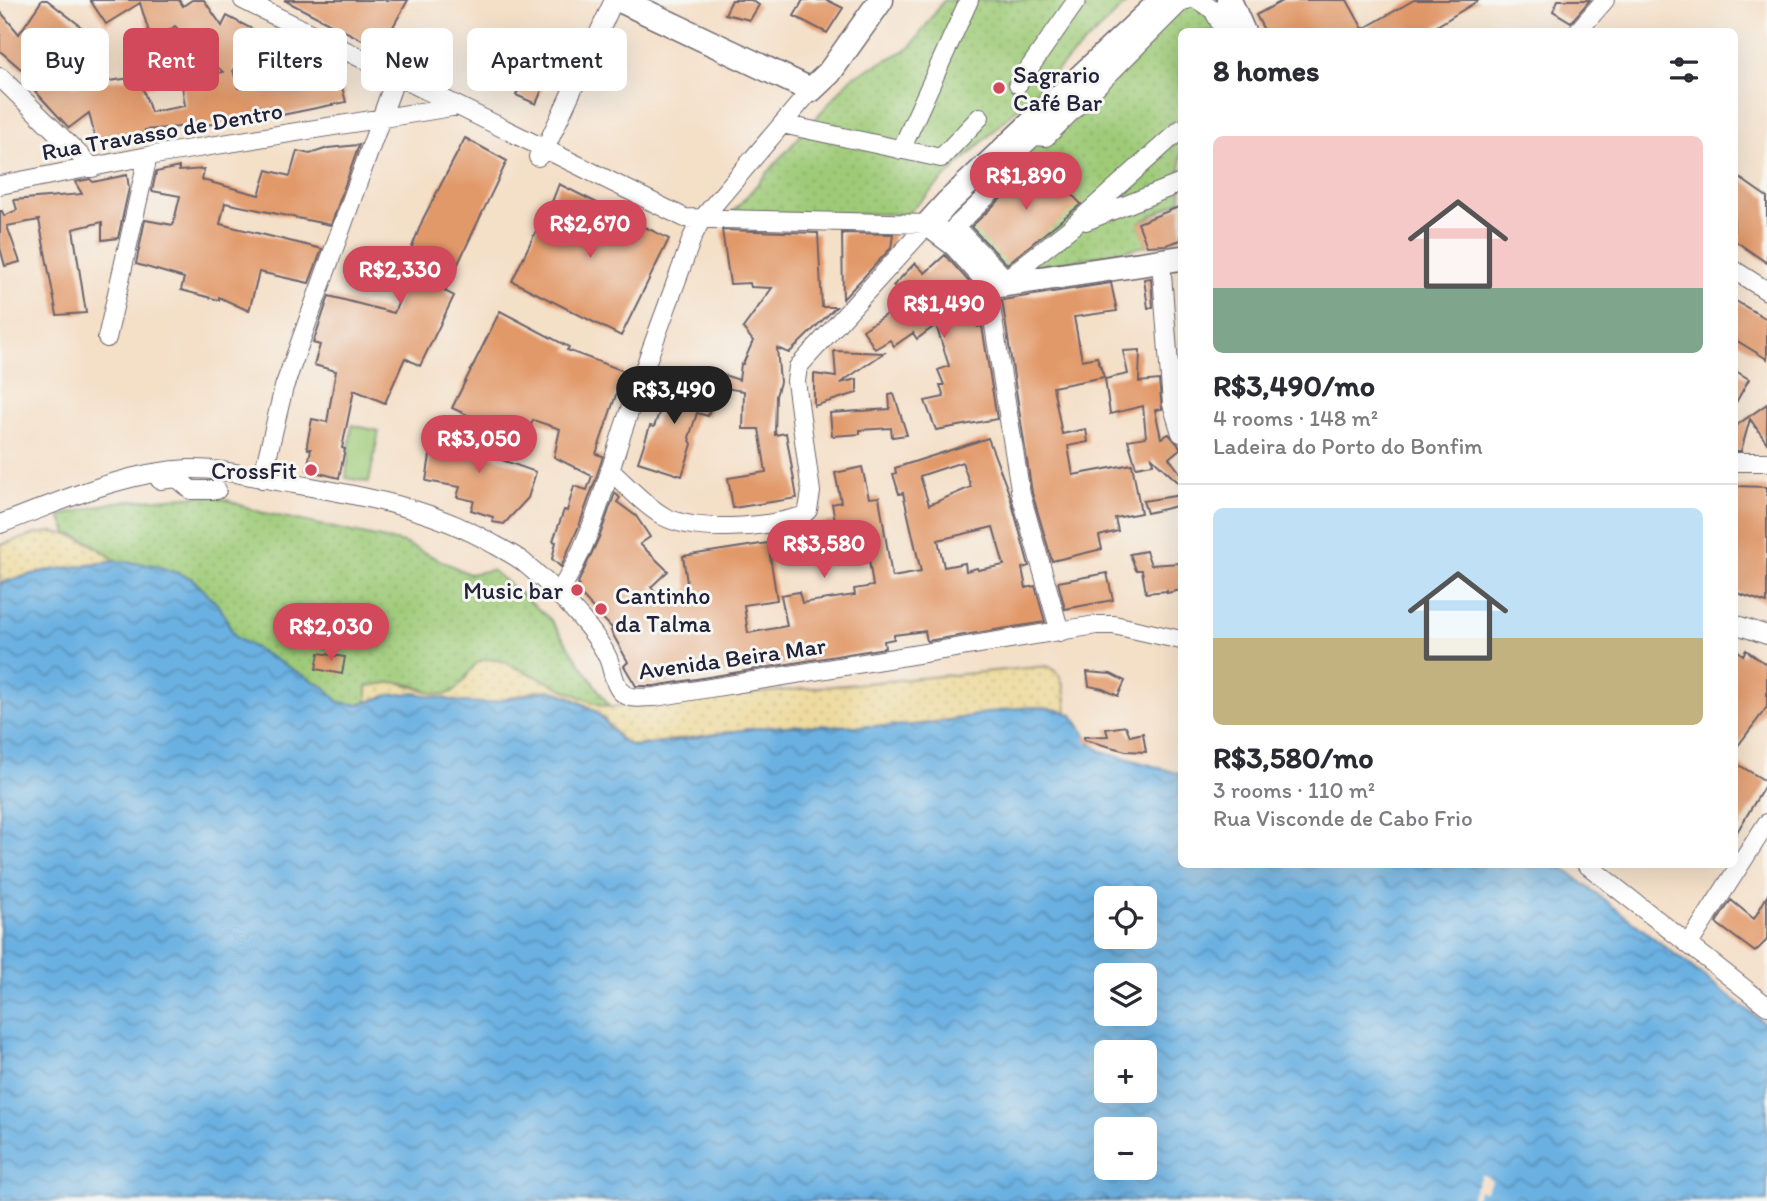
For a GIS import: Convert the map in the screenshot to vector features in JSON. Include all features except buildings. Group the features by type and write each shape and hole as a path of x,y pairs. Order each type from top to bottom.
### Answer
{"street":[{"path":"243,0 361,59"},
{"path":"541,153 614,0"},
{"path":"620,0 811,90"},
{"path":"557,595 576,564 692,238 701,220 811,90 829,73 881,0"},
{"path":"901,150 969,0"},
{"path":"1018,84 1077,0"},
{"path":"610,470 649,507 682,523 726,528 802,516 808,509 811,492 796,381 798,367 947,203 1162,0"},
{"path":"1178,132 1073,226 1006,279 955,227 1005,179 998,171 1034,136 1046,136 1182,1 1187,0"},
{"path":"1198,0 1213,10 1223,28"},
{"path":"1580,28 1605,0"},
{"path":"1231,1 1241,28"},
{"path":"0,77 93,167"},
{"path":"262,478 285,387 391,91"},
{"path":"426,91 541,153 685,218 928,224 955,244 993,286"},
{"name":"Rua Travasso de Dentro","path":"0,185 148,156 458,106"},
{"path":"782,124 941,158 980,117"},
{"path":"107,338 148,156"},
{"path":"1073,226 1178,184"},
{"path":"993,286 1171,259 1172,404 1178,423"},
{"path":"1738,273 1767,291"},
{"path":"993,286 990,301 1021,495 1060,632"},
{"path":"1738,462 1767,462"},
{"name":"Avenida Beira Mar","path":"0,526 101,487 187,469 215,470 369,497 422,511 471,531 521,560 598,640 607,656 617,687 630,697 655,696 1096,625 1114,625 1178,639"},
{"path":"0,526 107,489 145,482 177,478 191,490 217,490"},
{"path":"1738,625 1767,635"},
{"path":"1689,944 1767,823"},
{"path":"1591,868 1767,1006"}],"green space":[{"path":"944,0 1130,0 907,214 731,214 852,77 910,48"},
{"path":"1175,0 1206,0 1228,28 1178,28 1178,202 1139,223 1147,246 998,275 946,221"},
{"path":"352,425 379,431 369,482 346,478"},
{"path":"213,495 260,512 404,543 469,574 492,570 550,619 610,707 592,702 502,661 491,659 476,664 459,687 447,694 428,692 407,684 390,683 367,686 367,702 357,705 339,702 324,687 235,637 220,607 192,578 154,565 117,561 86,540 67,533 60,516 115,502"}],"sand":[{"path":"51,532 70,535 86,542 117,561 44,571 0,583 0,545"},
{"path":"488,658 502,661 610,707 1047,666 1061,679 1067,713 1033,708 905,726 756,728 633,746 620,737 593,709 552,691 534,691 488,703 457,702 414,695 384,697 367,702 366,686 394,681 429,692"}],"water":[{"path":"117,561 154,565 191,578 220,607 235,637 324,687 339,702 358,705 389,695 415,693 461,702 487,703 549,690 597,712 620,740 633,746 770,727 925,724 1000,710 1038,707 1056,709 1072,715 1092,744 1101,751 1178,773 1178,868 1563,868 1767,1025 1767,1201 0,1201 0,583 44,571"}],"pier":[{"path":"1482,1174 1492,1180 1485,1192 1480,1190 1473,1201 1469,1201"}],"place":[{"name":"Sagrario Café Bar","path":"999,88"},
{"name":"CrossFit","path":"311,470"},
{"name":"Music bar","path":"577,590"},
{"name":"Cantinho da Talma","path":"601,609"}]}
